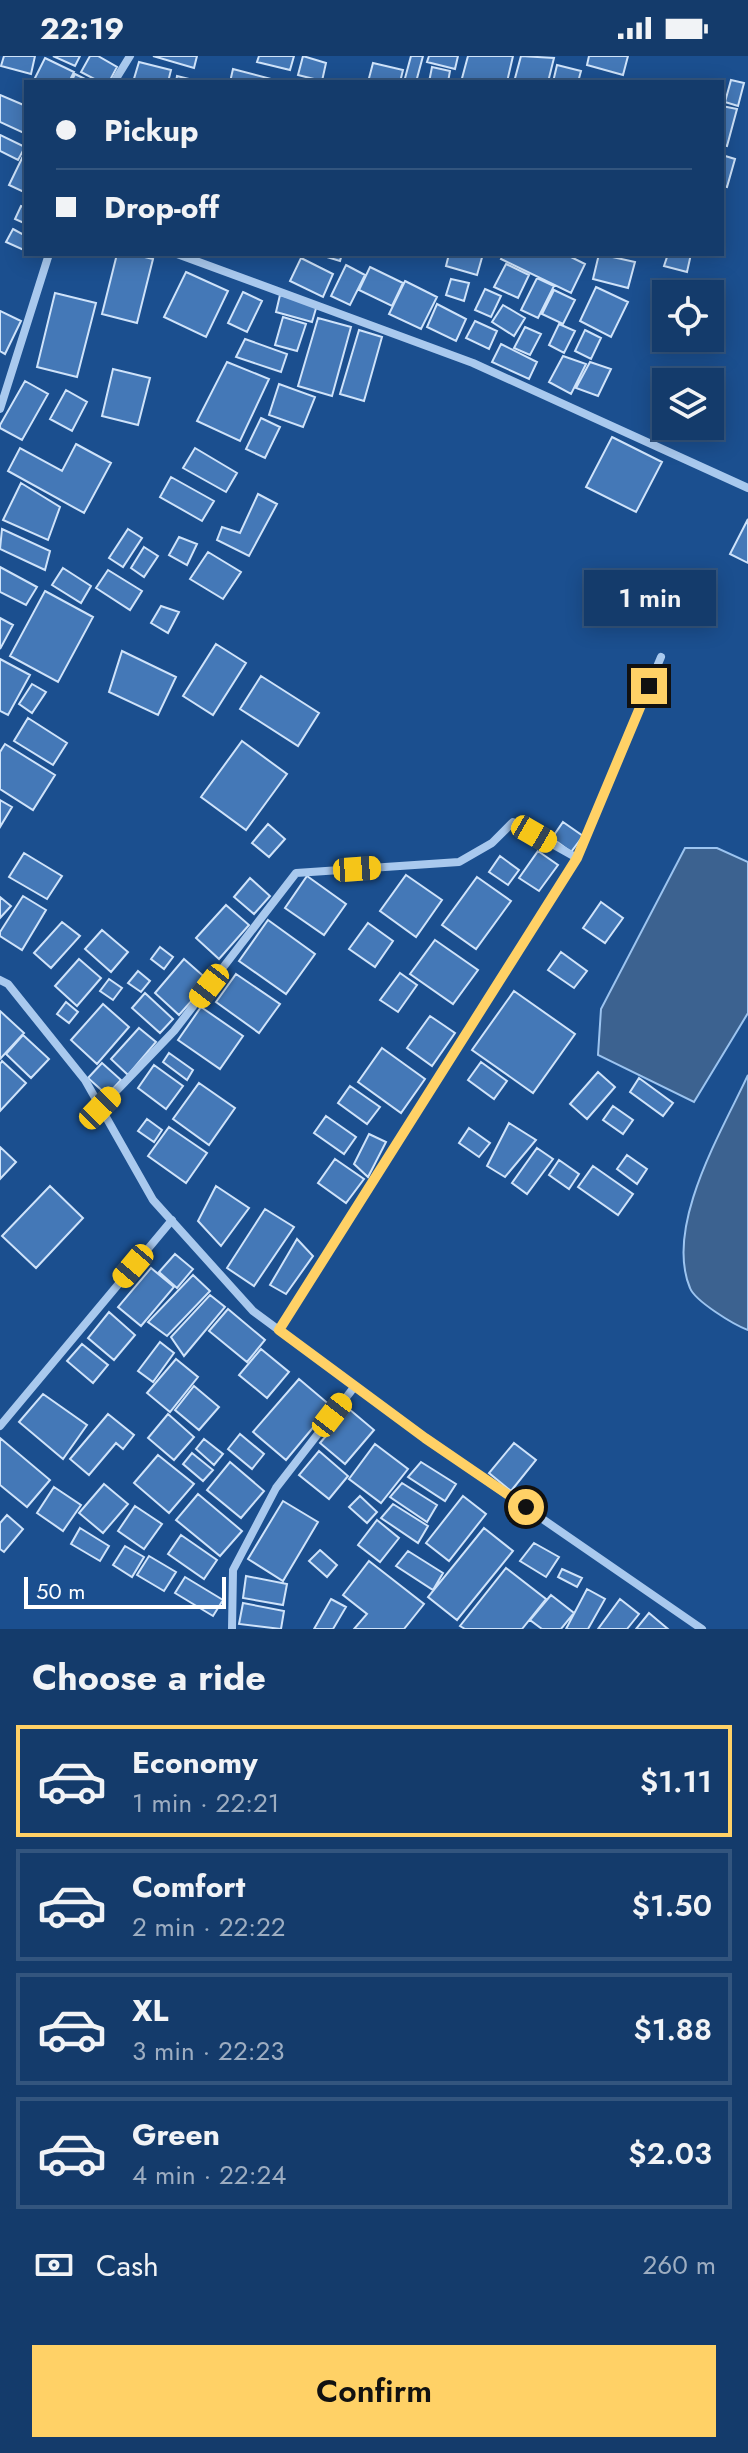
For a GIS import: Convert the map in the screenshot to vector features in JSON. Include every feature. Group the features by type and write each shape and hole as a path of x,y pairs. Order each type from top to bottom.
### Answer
{"street":[{"path":"115,80 130,56"},
{"path":"0,409 48,256"},
{"path":"182,256 473,363 748,488"},
{"path":"0,369 11,375"},
{"path":"279,1330 577,858 661,657"},
{"path":"100,1108 174,1031 296,873 459,862 492,843 513,822 577,858"},
{"path":"0,980 8,984 85,1080 153,1200 253,1311 425,1438 702,1629"},
{"path":"0,1426 172,1220"},
{"path":"232,1629 233,1570 276,1488 355,1386"}],"water":[{"path":"685,848 717,848 748,862 748,1013 694,1102 598,1055 601,1009"},
{"path":"748,1075 748,1330 716,1312 693,1293 684,1263 684,1236 690,1208 711,1151"}],"building":[{"path":"4,56 35,56 31,74 1,66"},
{"path":"53,56 80,56 75,66"},
{"path":"90,56 98,56 117,67 110,80 96,80 81,72"},
{"path":"153,56 197,56 194,68"},
{"path":"259,56 294,56 290,70 257,62"},
{"path":"303,56 326,63 322,80 298,75"},
{"path":"411,56 423,56 417,80 405,80"},
{"path":"429,56 458,56 455,69 427,62"},
{"path":"468,56 513,56 507,80 462,80"},
{"path":"521,56 554,58 548,80 515,80"},
{"path":"589,56 628,56 623,75 587,65"},
{"path":"45,58 74,72 70,80 34,80"},
{"path":"139,62 171,70 168,80 134,80"},
{"path":"373,63 403,70 400,80 369,80"},
{"path":"557,65 581,71 579,80 553,80"},
{"path":"432,67 450,71 448,80 429,80"},
{"path":"233,69 275,80 230,80"},
{"path":"75,74 87,80 72,80"},
{"path":"731,80 744,83 738,106 725,102"},
{"path":"0,95 24,105 24,133 0,122"},
{"path":"724,106 737,109 727,146 724,145"},
{"path":"0,135 24,147 18,160 0,151"},
{"path":"24,154 24,192 9,185"},
{"path":"724,156 735,159 727,187 724,186"},
{"path":"21,206 24,207 24,223 15,219"},
{"path":"13,229 24,235 24,250 6,242"},
{"path":"116,256 153,259 137,323 102,314"},
{"path":"324,256 341,256 340,261"},
{"path":"448,256 482,256 477,275 446,266"},
{"path":"503,256 569,256 585,264 571,293 501,259"},
{"path":"599,256 635,262 628,288 593,279"},
{"path":"667,256 691,256 687,272 664,266"},
{"path":"301,258 333,274 323,297 290,281"},
{"path":"506,264 529,275 518,298 494,287"},
{"path":"346,265 365,275 350,305 331,296"},
{"path":"370,267 403,283 392,306 359,290"},
{"path":"186,272 228,291 206,337 164,317"},
{"path":"537,278 554,286 538,318 521,310"},
{"path":"451,279 469,283 464,301 446,295"},
{"path":"405,281 437,297 421,329 389,314"},
{"path":"596,287 628,302 611,337 580,321"},
{"path":"485,289 501,296 491,317 475,310"},
{"path":"554,290 575,300 563,324 542,314"},
{"path":"243,292 262,301 247,332 228,323"},
{"path":"55,293 96,303 77,377 37,367"},
{"path":"280,295 317,305 312,322 276,312"},
{"path":"437,304 466,319 456,341 427,327"},
{"path":"503,305 525,318 514,336 492,322"},
{"path":"0,311 21,321 5,354 0,351"},
{"path":"283,317 306,324 297,351 275,345"},
{"path":"318,318 351,327 332,396 298,386"},
{"path":"475,321 497,331 489,349 466,338"},
{"path":"559,324 575,331 564,353 549,345"},
{"path":"525,327 541,334 530,355 514,348"},
{"path":"359,330 382,337 364,401 340,394"},
{"path":"585,330 601,338 591,359 575,351"},
{"path":"245,339 287,354 281,372 236,357"},
{"path":"501,344 537,362 529,379 492,362"},
{"path":"563,356 586,364 571,394 549,382"},
{"path":"227,362 269,379 240,441 197,421"},
{"path":"590,362 611,369 598,396 576,388"},
{"path":"113,369 150,378 138,425 102,416"},
{"path":"25,381 48,394 22,440 0,428 0,425"},
{"path":"279,384 315,397 303,427 269,415"},
{"path":"66,390 87,402 72,431 50,419"},
{"path":"261,418 280,427 265,458 246,449"},
{"path":"612,437 662,462 636,512 586,487"},
{"path":"76,444 111,463 84,513 8,471 20,448 62,471"},
{"path":"195,448 237,473 226,492 183,468"},
{"path":"171,477 214,501 202,521 160,497"},
{"path":"21,483 60,507 48,540 3,520"},
{"path":"258,494 277,504 249,556 217,540 222,527 240,533"},
{"path":"748,519 748,563 730,554"},
{"path":"2,529 50,551 45,570 0,549"},
{"path":"128,529 142,538 123,567 109,558"},
{"path":"179,537 197,544 187,565 169,555"},
{"path":"144,547 158,556 144,577 131,568"},
{"path":"208,552 241,572 223,599 190,579"},
{"path":"0,567 37,587 26,605 0,592"},
{"path":"63,568 91,586 81,603 52,585"},
{"path":"108,570 142,591 130,610 96,588"},
{"path":"45,591 93,617 58,682 10,656"},
{"path":"161,606 179,612 168,633 151,623"},
{"path":"0,618 13,625 0,649"},
{"path":"216,644 246,663 213,715 183,696"},
{"path":"122,651 176,677 158,715 109,692"},
{"path":"0,659 30,675 8,715 0,711"},
{"path":"261,676 319,713 298,746 240,709"},
{"path":"32,684 46,692 32,713 19,704"},
{"path":"28,718 67,743 53,765 14,741"},
{"path":"242,741 287,774 246,830 201,797"},
{"path":"5,744 55,775 33,810 0,789 0,752"},
{"path":"0,800 12,807 0,827"},
{"path":"563,822 583,836 571,852 552,838"},
{"path":"268,824 285,839 269,857 252,843"},
{"path":"538,851 558,865 539,891 519,878"},
{"path":"24,853 62,876 47,899 9,877"},
{"path":"500,856 519,870 508,885 489,872"},
{"path":"406,875 442,900 416,937 380,911"},
{"path":"307,876 346,904 324,935 285,908"},
{"path":"477,877 511,901 476,949 442,925"},
{"path":"250,878 270,896 254,914 234,897"},
{"path":"23,896 46,910 22,950 0,936 0,932"},
{"path":"0,897 11,906 0,918"},
{"path":"601,902 623,918 605,943 583,928"},
{"path":"226,905 249,925 219,959 196,938"},
{"path":"268,920 315,954 286,994 239,961"},
{"path":"62,922 80,936 51,968 34,953"},
{"path":"368,923 393,941 375,967 349,949"},
{"path":"102,930 128,952 111,972 85,949"},
{"path":"435,940 478,970 453,1004 410,974"},
{"path":"160,947 173,957 164,969 151,959"},
{"path":"561,952 587,971 574,988 548,970"},
{"path":"79,959 101,978 77,1006 55,986"},
{"path":"184,959 209,981 179,1015 155,993"},
{"path":"138,971 150,981 141,992 128,983"},
{"path":"400,973 417,985 398,1012 380,1000"},
{"path":"236,974 280,1004 259,1033 216,1002"},
{"path":"109,979 122,988 113,1000 100,991"},
{"path":"514,991 575,1034 533,1093 472,1050"},
{"path":"145,993 173,1019 160,1033 132,1008"},
{"path":"66,1002 78,1012 69,1023 57,1014"},
{"path":"103,1004 129,1027 97,1064 71,1040"},
{"path":"201,1007 243,1036 220,1069 178,1040"},
{"path":"0,1011 24,1033 0,1059"},
{"path":"430,1016 455,1033 432,1066 407,1048"},
{"path":"139,1028 156,1042 128,1075 111,1059"},
{"path":"23,1035 49,1059 31,1078 6,1054"},
{"path":"382,1048 425,1079 401,1113 358,1082"},
{"path":"169,1053 193,1070 187,1080 163,1062"},
{"path":"2,1061 26,1083 0,1111 0,1064"},
{"path":"481,1062 507,1081 494,1099 468,1080"},
{"path":"102,1063 121,1080 107,1095 88,1078"},
{"path":"154,1065 183,1086 166,1109 138,1088"},
{"path":"598,1072 615,1087 587,1119 570,1104"},
{"path":"639,1078 673,1103 663,1116 630,1092"},
{"path":"199,1083 235,1108 209,1145 173,1119"},
{"path":"350,1086 380,1107 367,1124 338,1103"},
{"path":"613,1106 633,1120 623,1134 603,1120"},
{"path":"326,1116 356,1137 344,1154 314,1133"},
{"path":"147,1119 162,1130 154,1142 138,1131"},
{"path":"509,1123 536,1140 505,1177 487,1166"},
{"path":"169,1127 207,1153 186,1183 148,1156"},
{"path":"469,1128 490,1143 479,1157 459,1143"},
{"path":"369,1134 386,1142 368,1177 354,1164"},
{"path":"0,1147 16,1162 0,1179"},
{"path":"537,1148 553,1159 527,1194 512,1183"},
{"path":"627,1155 647,1169 637,1184 617,1169"},
{"path":"335,1159 364,1179 346,1203 318,1183"},
{"path":"559,1160 579,1174 569,1189 549,1175"},
{"path":"593,1166 633,1194 618,1215 578,1187"},
{"path":"50,1186 83,1218 36,1268 2,1236"},
{"path":"216,1186 249,1208 221,1246 198,1221"},
{"path":"265,1209 294,1227 254,1286 227,1268"},
{"path":"297,1239 313,1256 286,1294 270,1285"},
{"path":"175,1254 193,1269 177,1288 159,1272"},
{"path":"151,1268 174,1287 141,1326 118,1307"},
{"path":"193,1275 210,1291 167,1336 148,1322"},
{"path":"210,1295 225,1307 184,1356 171,1337"},
{"path":"228,1309 265,1340 247,1362 209,1331"},
{"path":"109,1312 135,1335 114,1360 88,1338"},
{"path":"160,1342 174,1353 153,1382 138,1371"},
{"path":"82,1344 108,1365 93,1383 67,1361"},
{"path":"261,1349 289,1372 267,1398 239,1375"},
{"path":"176,1359 198,1377 170,1412 147,1393"},
{"path":"299,1379 331,1406 286,1460 253,1432"},
{"path":"194,1386 219,1407 199,1430 175,1410"},
{"path":"43,1394 87,1425 63,1459 19,1422"},
{"path":"349,1409 374,1430 345,1464 320,1443"},
{"path":"108,1414 134,1435 123,1449 116,1443 89,1475 70,1459"},
{"path":"168,1414 194,1437 174,1460 148,1438"},
{"path":"240,1434 264,1454 252,1469 228,1449"},
{"path":"0,1438 50,1480 27,1507 0,1485"},
{"path":"204,1439 223,1454 214,1465 196,1449"},
{"path":"514,1443 536,1460 511,1491 489,1473"},
{"path":"375,1444 408,1469 381,1503 349,1479"},
{"path":"319,1451 348,1476 329,1499 299,1475"},
{"path":"192,1453 213,1470 203,1481 183,1464"},
{"path":"158,1455 194,1484 169,1513 134,1483"},
{"path":"230,1462 264,1491 241,1518 207,1490"},
{"path":"421,1462 456,1484 445,1501 408,1477"},
{"path":"402,1483 437,1505 427,1522 390,1497"},
{"path":"104,1484 128,1504 103,1533 79,1513"},
{"path":"54,1487 81,1505 63,1531 37,1513"},
{"path":"198,1494 242,1531 220,1556 176,1520"},
{"path":"360,1496 377,1512 367,1523 349,1507"},
{"path":"463,1496 486,1514 449,1561 426,1543"},
{"path":"283,1501 318,1522 283,1581 248,1559"},
{"path":"393,1504 428,1526 418,1543 381,1518"},
{"path":"135,1506 162,1524 144,1549 118,1531"},
{"path":"7,1515 23,1529 4,1552 0,1549 0,1523"},
{"path":"377,1520 399,1538 380,1562 358,1545"},
{"path":"80,1528 109,1546 100,1561 71,1544"},
{"path":"484,1528 513,1551 457,1620 428,1597"},
{"path":"181,1535 217,1560 204,1579 168,1554"},
{"path":"534,1543 559,1557 546,1577 520,1561"},
{"path":"125,1546 144,1557 132,1577 113,1565"},
{"path":"320,1550 337,1565 327,1577 309,1561"},
{"path":"408,1551 443,1573 433,1590 396,1566"},
{"path":"149,1556 176,1572 164,1591 137,1575"},
{"path":"369,1561 424,1604 404,1629 354,1629 367,1614 343,1595"},
{"path":"506,1568 546,1599 522,1629 465,1629 460,1626"},
{"path":"562,1569 582,1578 577,1587 558,1577"},
{"path":"246,1576 287,1584 283,1605 243,1598"},
{"path":"185,1577 223,1600 213,1616 175,1593"},
{"path":"587,1589 605,1599 588,1629 566,1629"},
{"path":"551,1595 574,1613 561,1629 542,1629 530,1620"},
{"path":"331,1599 346,1607 333,1629 314,1629"},
{"path":"620,1599 639,1614 627,1629 598,1629"},
{"path":"243,1603 284,1611 281,1629 239,1624"},
{"path":"649,1613 668,1629 636,1629"}],"route":[{"path":"526,1507 425,1438 279,1330 577,858 649,686"}]}
